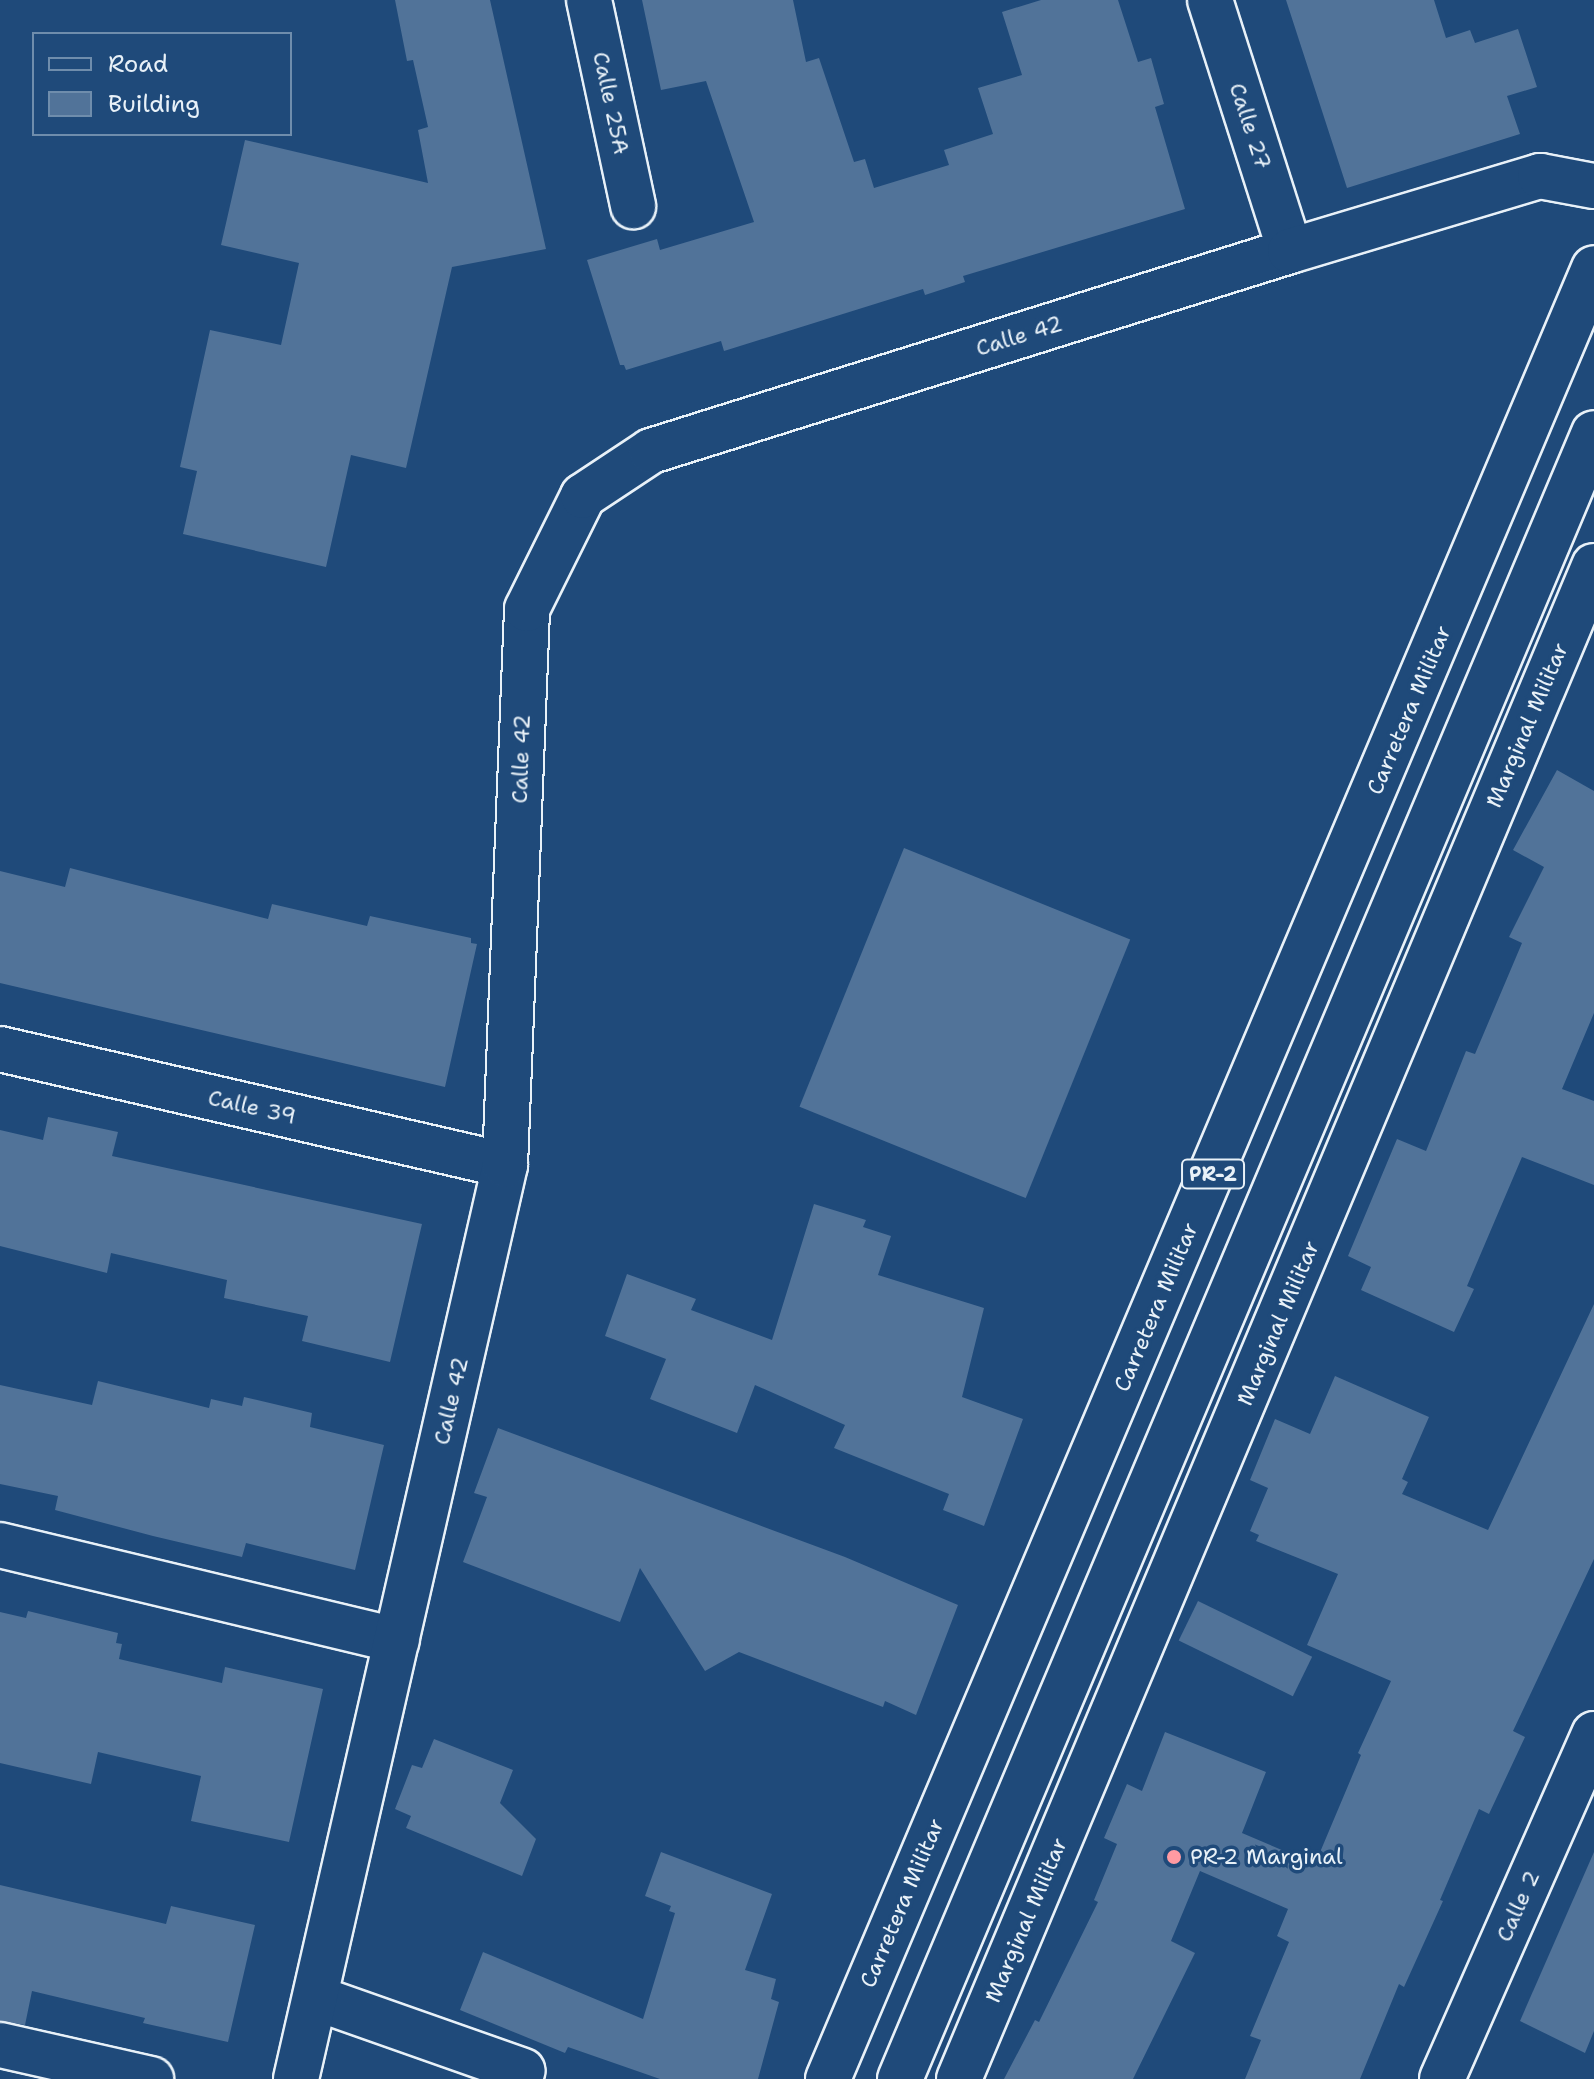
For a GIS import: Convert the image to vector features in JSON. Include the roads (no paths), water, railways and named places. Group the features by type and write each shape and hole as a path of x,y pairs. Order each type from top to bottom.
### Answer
{"street":[{"name":"Calle 25A","path":"589,0 633,206"},
{"name":"Calle 27","path":"1210,0 1290,251"},
{"name":"Calle 42","path":"296,2079 505,1165 527,609 583,496 651,451 1290,251 1540,176 1594,186"},
{"name":"Carretera Militar","path":"828,2079 1594,268"},
{"name":"PR-2","path":"900,2079 1594,433"},
{"name":"Marginal Militar","path":"959,2079 1594,566"},
{"name":"Calle 39","path":"0,1049 505,1165"},
{"path":"0,1545 397,1640"},
{"name":"Calle 2","path":"1452,2076 1594,1734"},
{"path":"316,1998 523,2071"},
{"path":"0,2045 151,2079"}],"place":[{"name":"PR-2 Marginal","path":"1174,1857"}]}
